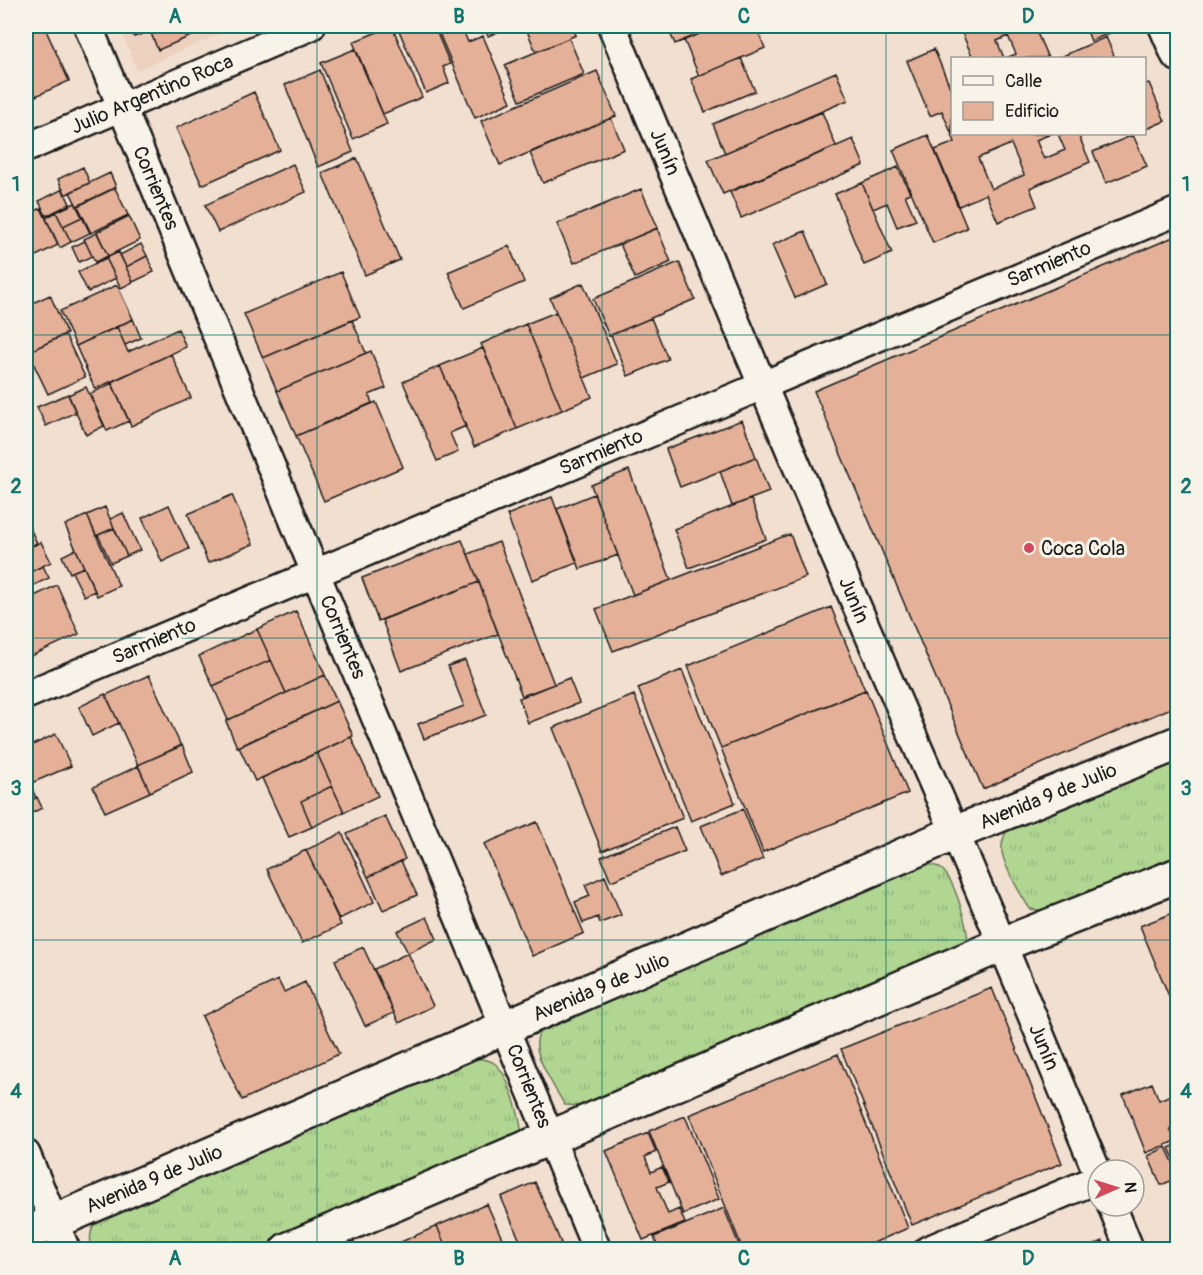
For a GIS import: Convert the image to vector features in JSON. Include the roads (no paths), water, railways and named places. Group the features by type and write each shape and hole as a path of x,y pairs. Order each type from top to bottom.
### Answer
{"main road":[{"path":"1166,26 1178,54"},
{"name":"Avenida 9 de Julio","path":"48,1235 505,1029 955,833 1178,743"},
{"path":"287,1250 1001,945 1178,874"}],"street":[{"name":"Corrientes","path":"88,26 597,1250"},
{"name":"Julio Argentino Roca","path":"26,148 311,26"},
{"name":"Junín","path":"612,26 761,385 955,833 1091,1158"},
{"name":"Sarmiento","path":"26,695 1178,211"},
{"path":"26,1154 48,1235"},
{"path":"928,1250 1086,1184"},
{"path":"1117,1218 1130,1250"}],"place":[{"name":"Coca Cola","path":"1029,548"}]}
